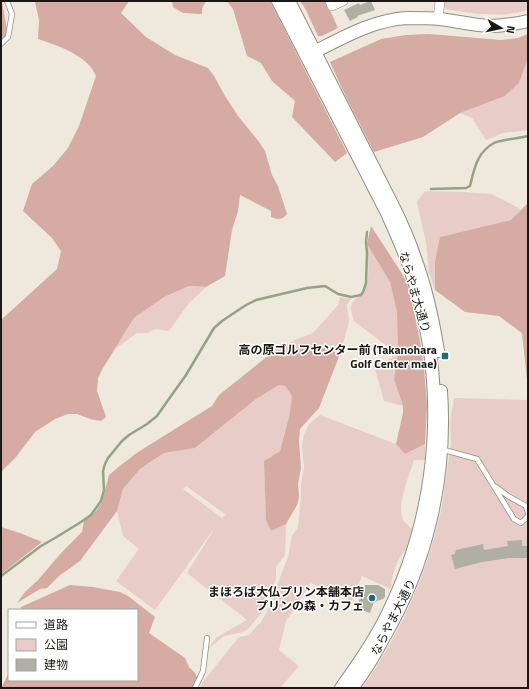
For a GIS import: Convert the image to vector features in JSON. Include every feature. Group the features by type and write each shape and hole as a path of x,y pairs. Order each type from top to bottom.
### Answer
{"street":[{"name":"ならやま大通り","path":"278,1 311,54"},
{"name":"ならやま大通り","path":"288,1 311,54 402,236 416,258 424,283 434,326 440,366 443,415 442,450 435,502 425,543 411,582 392,624 369,665 352,688"},
{"path":"330,1 332,6 343,1"},
{"path":"438,19 440,1"},
{"path":"311,54 352,34 377,24 406,18 438,19 488,26 511,25 528,21"},
{"name":"ならやま大通り","path":"341,688 372,643 385,619 403,579 413,553 422,520 432,462 434,402 432,368 425,325 402,236"}],"lane":[{"path":"1,44 8,37 12,14 7,1"},
{"path":"10,8 14,1"},
{"path":"442,450 477,459 514,519 521,522 528,516"},
{"path":"493,484 508,496 526,506 528,512"},
{"path":"195,688 203,671 207,638"}],"green space":[{"path":"444,1 528,1 528,10 497,15 477,14 446,9 443,6"},
{"path":"527,61 528,130 503,133 486,140 472,118 460,113 505,96 519,83"},
{"path":"425,191 491,194 521,210 511,220 440,237 435,261 435,290 429,272 426,242 417,202"},
{"path":"367,244 390,282 397,312 398,352 394,379 403,406 384,401 374,365 392,358 392,350 354,321 351,311 352,303 363,293 367,282"},
{"path":"189,286 206,287 189,303 169,331 155,329 147,333 137,333 115,349 134,318 164,297"},
{"path":"340,297 351,299 347,305 349,322 340,354 316,345 294,350 274,351 297,339 313,333 338,305"},
{"path":"279,385 285,386 292,396 289,417 280,451 264,461 266,520 271,531 286,524 285,555 276,567 276,579 270,595 264,604 263,611 248,629 243,632 224,636 207,650 216,638 247,620 187,573 216,526 155,610 116,581 139,549 123,536 117,511 123,489 140,469 164,453 195,448 256,399","holes":["186,486 225,514 222,518 183,489"]},
{"path":"528,389 528,688 362,688 388,648 399,627 410,605 427,561 443,502 451,448 451,414 454,398 527,400"},
{"path":"320,415 396,444 405,454 425,444 425,460 414,460 404,490 401,514 403,520 412,529 406,549 399,558 392,577 391,589 362,576 352,601 311,583 286,621 279,650 299,666 280,688 200,688 202,683 239,637 249,635 266,614 288,557 292,536 298,527 301,484 304,467 302,446 304,434 309,424"}],"shaded area":[{"path":"1,1 7,31 5,38 1,41"},
{"path":"34,1 129,1 121,13 146,37 175,55 208,68 214,76 238,116 265,151 272,175 278,186 287,214 280,219 271,217 271,211 240,195 238,211 232,230 225,276 206,287 189,286 164,297 134,318 98,378 97,391 106,417 101,421 77,414 68,414 55,419 35,432 16,457 1,472 1,320 57,269 61,251 52,238 23,211 32,184 53,166 68,148 79,126 96,76 90,66 78,56 58,46 38,39 39,20"},
{"path":"172,1 206,1 202,9 202,14 183,13 173,7"},
{"path":"227,1 270,1 347,153 335,162 292,117 295,101 272,81 261,63 247,56 233,9"},
{"path":"300,1 326,1 338,28 322,36 318,36 306,10"},
{"path":"429,34 501,40 518,38 528,34 528,61 519,83 505,96 460,113 423,137 374,152 330,62 381,39 406,35"},
{"path":"528,203 528,389 522,333 499,316 465,312 435,290 435,261 440,237 511,220"},
{"path":"371,226 407,283 420,341 427,406 425,444 405,454 396,444 403,413 403,406 394,379 398,352 397,312 390,282 367,244"},
{"path":"316,345 340,354 319,408 300,429 299,441 301,468 298,484 299,497 297,505 286,524 271,531 266,520 264,461 280,451 289,417 292,396 285,386 279,385 256,399 195,448 164,453 140,469 123,489 117,511 80,561 59,576 47,588 40,589 17,603 25,592 82,532 84,521 97,510 102,502 109,475 138,452 212,406 219,395 274,351 294,350"},
{"path":"1,527 42,542 1,574"},
{"path":"70,585 93,587 120,592 128,596 155,617 149,633 185,658 198,680 195,688 1,688 8,675 8,681 138,681 138,609 21,609 21,607"}],"building":[{"path":"370,1 375,10 357,16 358,17 350,21 344,10 359,3 360,5"},
{"path":"522,540 522,546 528,546 528,558 509,558 482,562 455,569 451,555 455,554 456,550 483,544 484,550 508,546 507,541"},
{"name":"まほろば大仏プリン本舗本店 プリンの森・カフェ","path":"365,585 378,585 385,589 385,597 374,602 370,613 359,609 360,607 357,606"}],"waterway":[{"path":"431,189 466,188 470,186 477,162 488,147 497,142 528,136"},
{"path":"1,576 41,546 91,515 101,501 104,490 103,471 108,458 122,441 157,416 186,375 214,328 222,321 256,300 307,288 325,286 338,294 351,297 361,295 366,283 367,232"}],"place":[{"name":"高の原ゴルフセンター前 (Takanohara Golf Center mae)","path":"445,356"},
{"name":"まほろば大仏プリン本舗本店 プリンの森・カフェ","path":"372,598"}]}
